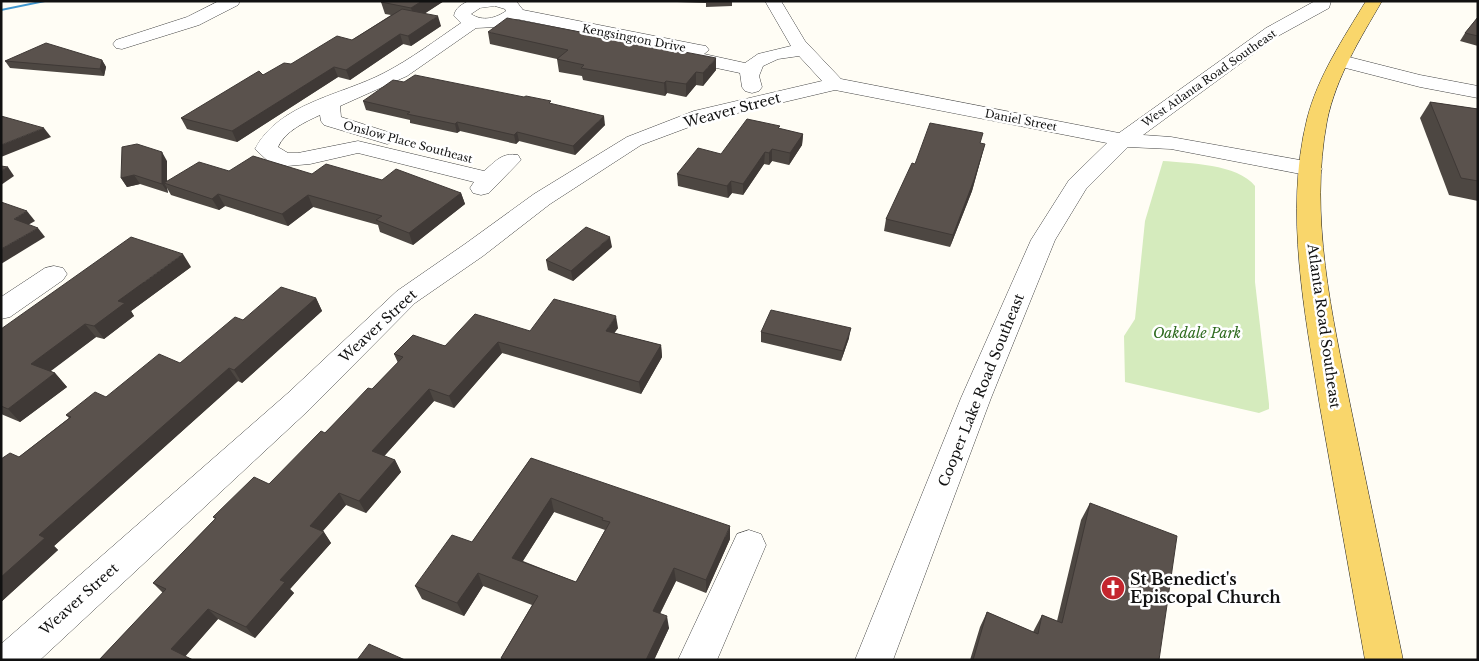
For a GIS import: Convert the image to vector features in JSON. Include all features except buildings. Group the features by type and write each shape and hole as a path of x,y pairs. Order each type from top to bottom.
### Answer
{"main road":[{"name":"Atlanta Road Southeast","path":"1374,1 1341,61 1322,104 1317,121 1311,169 1312,247 1326,357 1384,660"}],"street":[{"path":"122,44 193,21 232,1"},
{"path":"772,1 804,50 835,84"},
{"name":"West Atlanta Road Southeast","path":"1123,140 1272,32 1323,3"},
{"name":"Kengsington Drive","path":"473,22 489,23 506,9 752,65"},
{"name":"Onslow Place Southeast","path":"330,104 331,121 340,125 496,173 358,146 347,147 312,158 291,160 274,156 266,149 276,132 300,116 390,78 473,22"},
{"path":"759,102 749,82 752,65 774,55 804,50"},
{"path":"1341,61 1420,81 1478,92"},
{"name":"Daniel Street","path":"835,84 1123,140 1170,143 1311,169"},
{"name":"Weaver Street","path":"12,660 299,401 406,297 474,250 542,199 634,141 701,115 835,84"},
{"name":"Cooper Lake Road Southeast","path":"874,660 976,398 1043,240 1077,185 1123,140"},
{"path":"1,310 54,274"},
{"path":"697,660 749,545"}],"green space":[{"name":"Oakdale Park","path":"1163,161 1199,164 1225,169 1237,173 1255,186 1255,282 1269,409 1259,413 1125,382 1124,336 1135,319 1145,221"}],"waterway":[{"path":"1,10 48,1"}],"place":[{"name":"St Benedict's Episcopal Church","path":"1113,588"}]}
